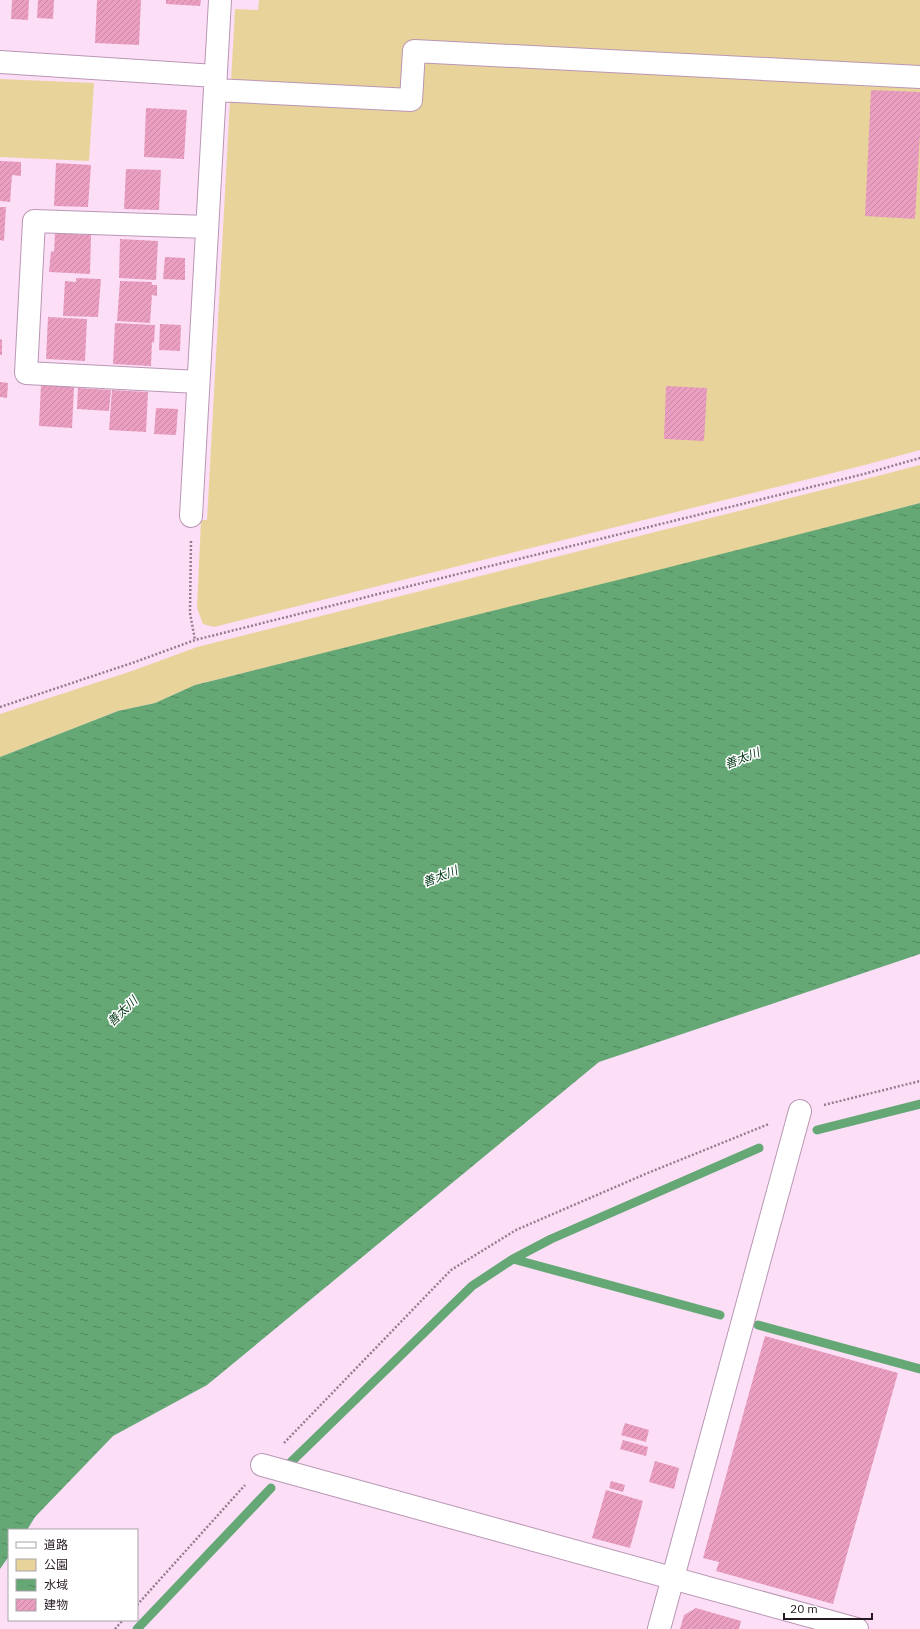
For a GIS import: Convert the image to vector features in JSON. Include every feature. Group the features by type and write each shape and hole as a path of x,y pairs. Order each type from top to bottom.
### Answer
{"street":[{"path":"191,516 220,0"},
{"path":"0,62 411,100 414,51 920,77"},
{"path":"198,382 26,373 34,221 207,227"},
{"path":"659,1629 800,1111"},
{"path":"262,1466 857,1629"}],"path":[{"path":"0,707 135,662 195,640 864,474 920,458"},
{"path":"191,516 190,614 195,640"},
{"path":"138,1604 262,1466 451,1270 516,1230 650,1172 800,1111 920,1081"},
{"path":"115,1629 123,1621"}],"green space":[{"path":"259,0 920,0 920,450 214,627 203,624 197,608 201,520 207,520 235,9 258,10"},
{"path":"0,79 94,83 89,161 0,157"},
{"path":"920,465 920,503 754,547 195,685 155,703 118,711 0,757 0,714 132,671 197,647"}],"water":[{"name":"善太川","path":"920,503 920,954 599,1062 207,1385 113,1436 35,1517 28,1529 8,1529 8,1557 0,1569 0,757 118,711 155,703 195,685"}],"building":[{"path":"12,0 29,0 28,20 11,19"},
{"path":"38,0 54,0 53,19 37,18"},
{"path":"97,0 141,0 139,45 95,43"},
{"path":"166,0 201,0 200,6 166,4"},
{"path":"871,90 920,92 920,134 915,219 865,216"},
{"path":"146,108 187,110 184,159 144,157"},
{"path":"0,161 21,162 21,176 12,175 10,202 0,201"},
{"path":"56,163 91,165 88,207 54,206"},
{"path":"126,169 161,170 159,210 124,209"},
{"path":"0,207 6,207 4,241 0,240"},
{"path":"55,233 91,235 90,274 49,272 51,251 54,252"},
{"path":"120,239 158,241 156,280 119,278"},
{"path":"165,257 185,258 185,280 163,279"},
{"path":"76,278 101,279 98,317 63,316 65,281 76,282"},
{"path":"120,281 152,282 152,285 157,285 157,296 152,295 150,323 117,321"},
{"path":"48,317 87,319 85,361 46,359"},
{"path":"115,323 155,325 154,343 152,342 151,366 113,364"},
{"path":"160,324 181,325 180,351 159,350"},
{"path":"0,339 2,340 2,355 0,355"},
{"path":"0,382 8,383 7,398 0,397"},
{"path":"41,385 74,387 72,428 39,426"},
{"path":"666,386 707,388 704,441 664,439"},
{"path":"78,388 111,390 109,411 77,409"},
{"path":"112,390 148,392 146,432 109,430"},
{"path":"156,408 178,409 176,435 154,434"},
{"path":"765,1336 898,1373 833,1604 716,1571 719,1562 703,1558"},
{"path":"625,1423 649,1430 646,1442 621,1435"},
{"path":"623,1440 648,1447 646,1456 620,1449"},
{"path":"655,1461 679,1468 674,1489 649,1482"},
{"path":"611,1481 625,1485 623,1492 609,1488"},
{"path":"606,1490 643,1501 630,1548 592,1538"},
{"path":"696,1608 741,1621 739,1629 680,1629 684,1615"}],"waterway":[{"path":"817,1130 920,1104"},
{"path":"289,1464 472,1286 513,1259 551,1239 759,1148"},
{"path":"513,1259 720,1315"},
{"path":"758,1325 920,1369"},
{"path":"137,1629 271,1488"}]}
